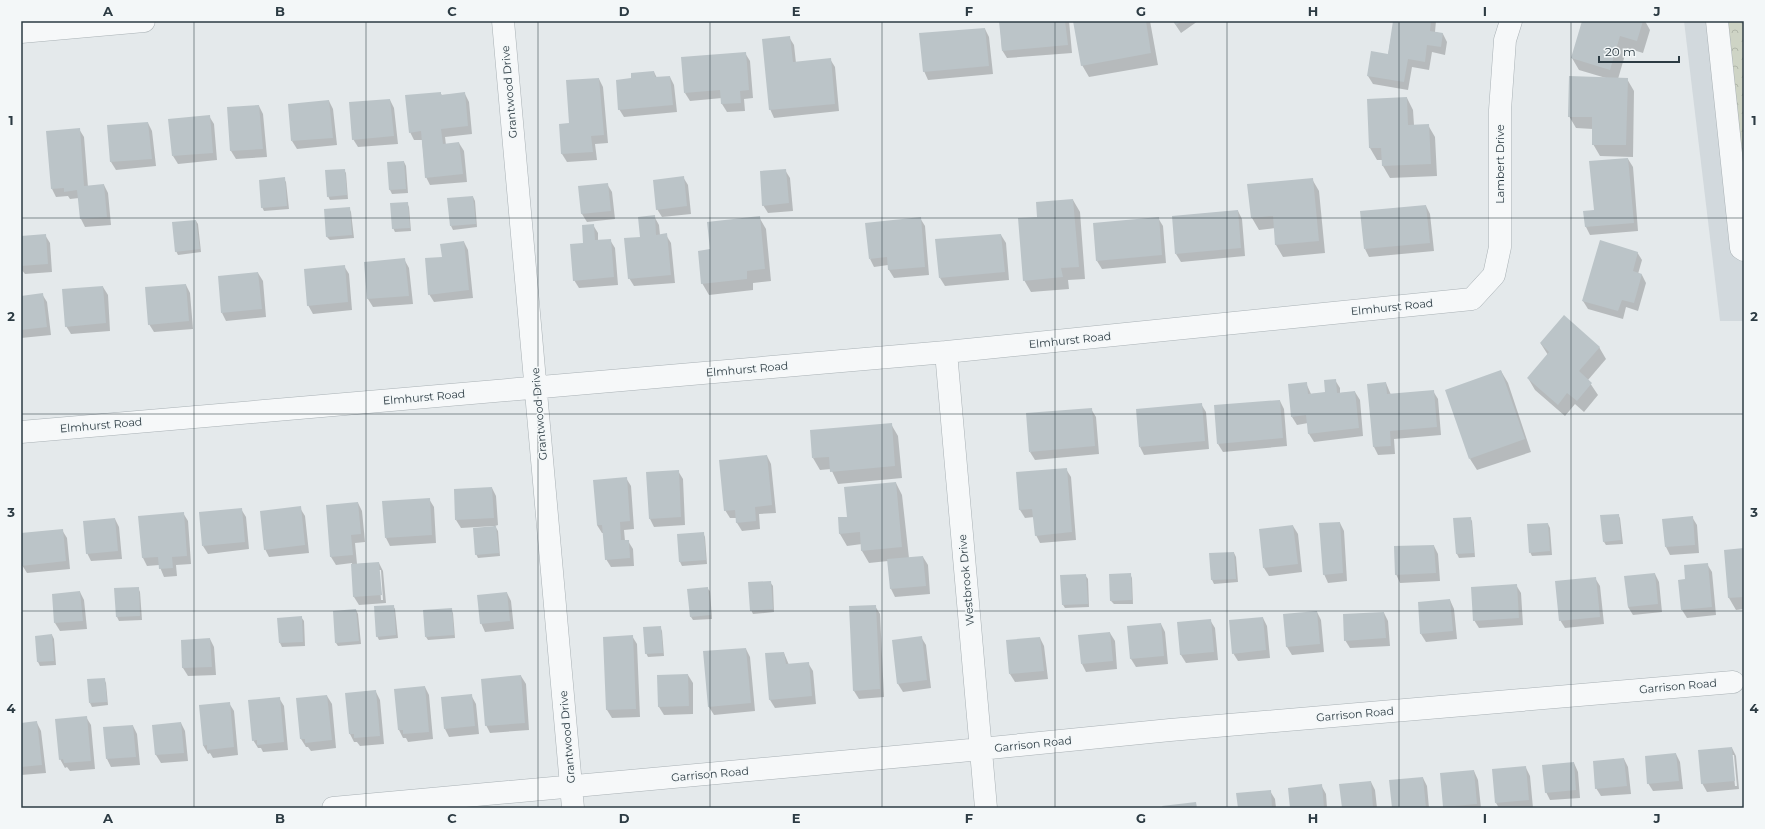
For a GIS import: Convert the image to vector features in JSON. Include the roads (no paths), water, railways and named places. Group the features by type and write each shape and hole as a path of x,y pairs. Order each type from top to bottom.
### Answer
{"street":[{"path":"21,32 144,21"},
{"name":"Grantwood Drive","path":"503,21 572,798"},
{"name":"Lambert Drive","path":"1472,299 1494,275 1500,247 1500,110 1505,40 1511,21"},
{"path":"1717,21 1740,197 1741,248 1744,250"},
{"name":"Elmhurst Road","path":"21,432 946,352 1472,299"},
{"name":"Westbrook Drive","path":"946,352 986,808"},
{"name":"Garrison Road","path":"333,808 572,798 982,749 1170,730 1733,682"}]}
